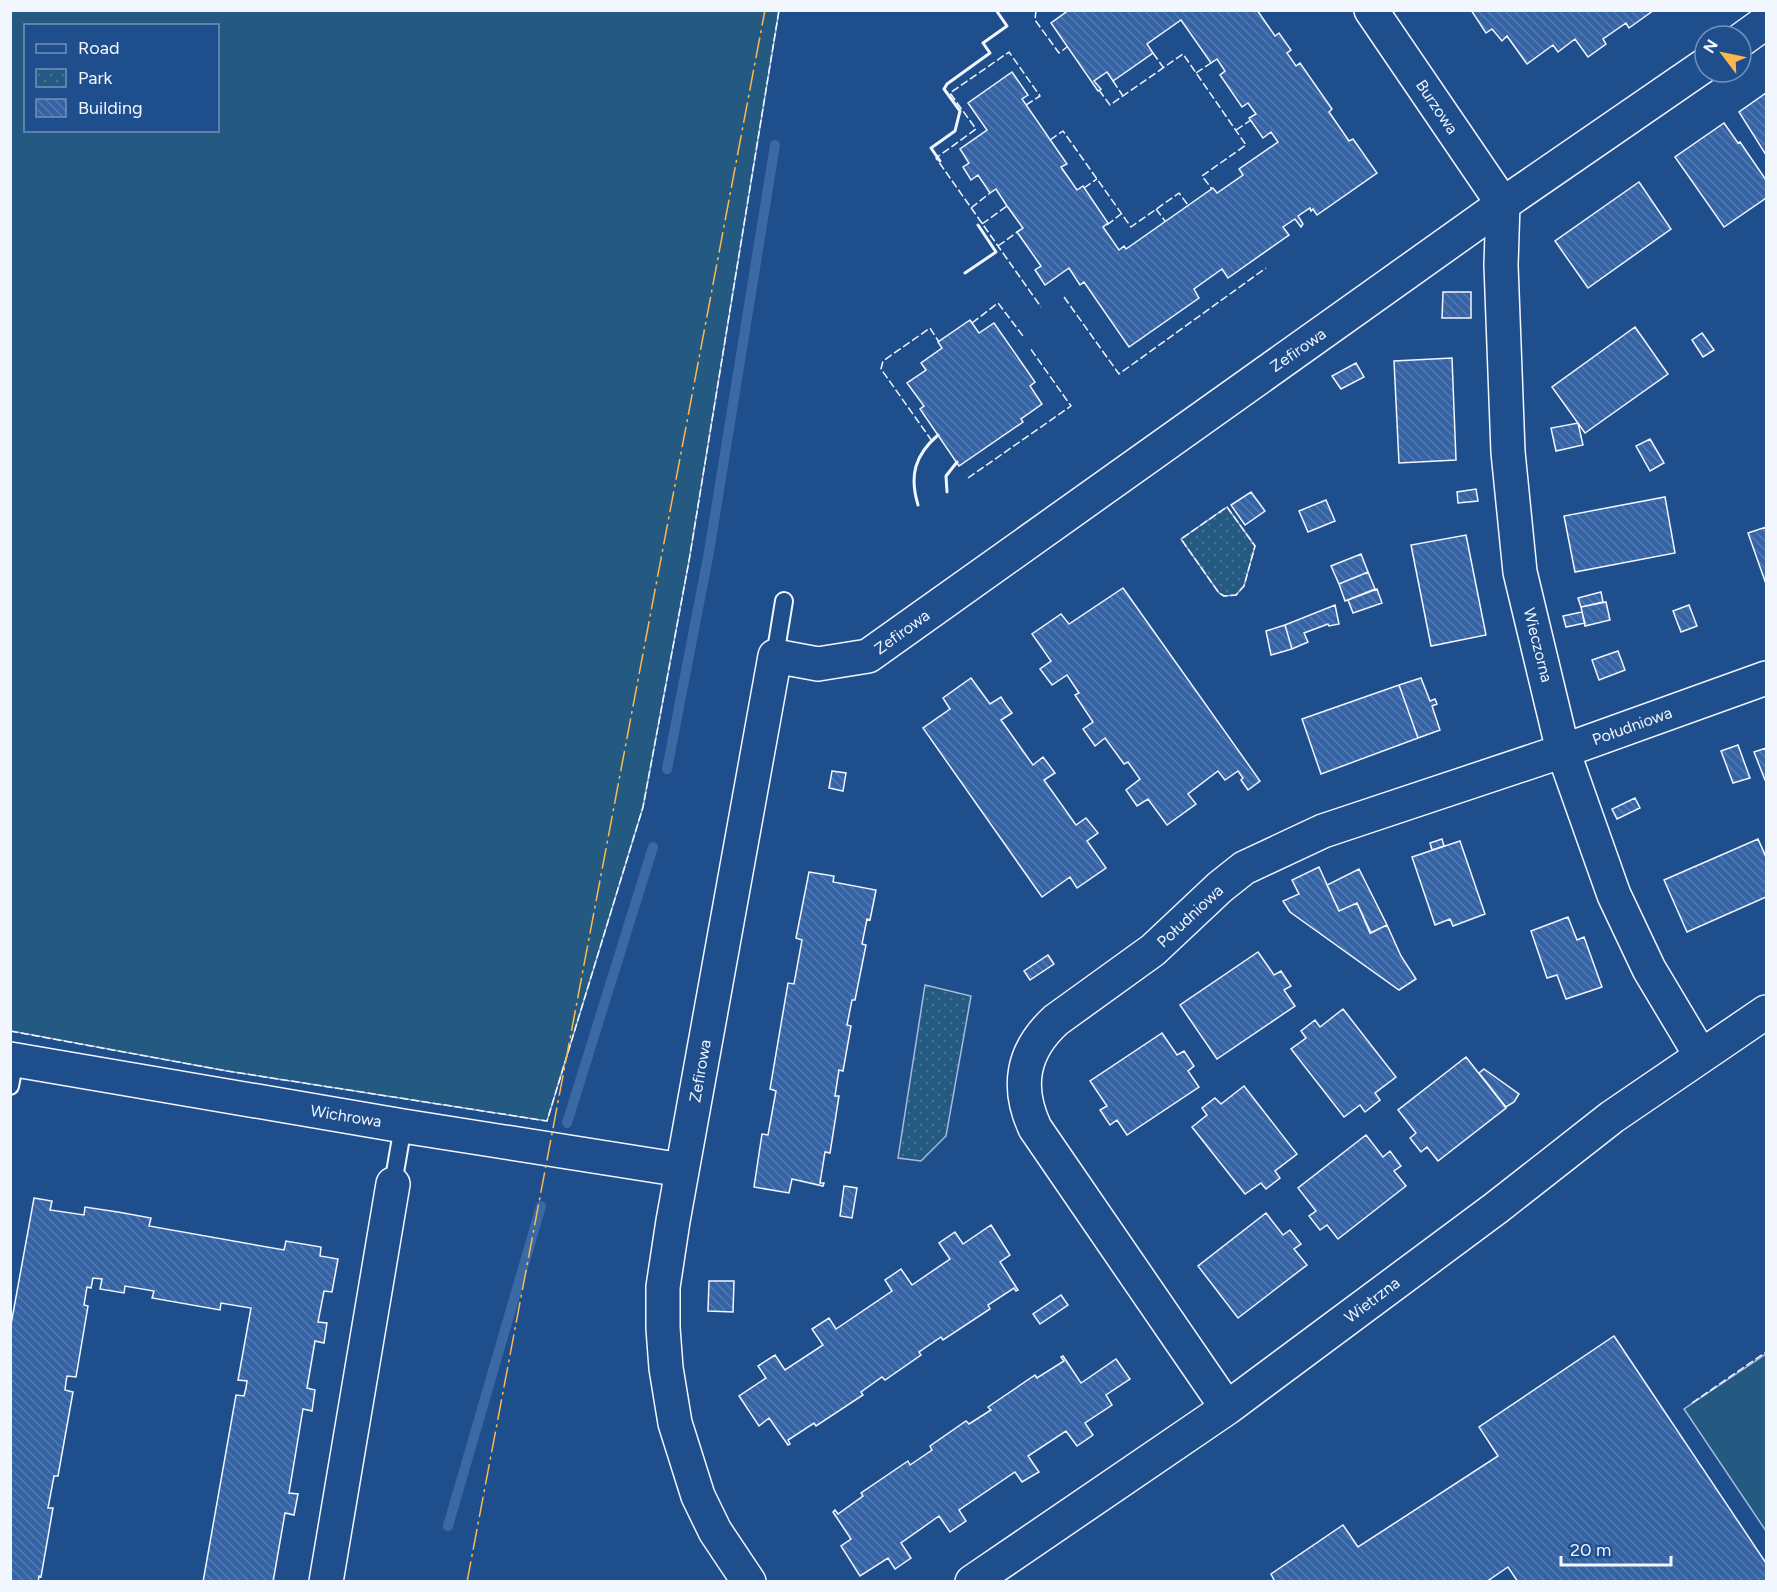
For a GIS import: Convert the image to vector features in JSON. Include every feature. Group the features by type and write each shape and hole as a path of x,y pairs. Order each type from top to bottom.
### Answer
{"street":[{"name":"Burzowa","path":"1371,10 1503,204"},
{"path":"1753,32 1767,22"},
{"name":"Zefirowa","path":"749,1581 715,1532 698,1496 675,1423 667,1376 663,1328 663,1287 775,656 818,664 868,656 1503,204 1693,73"},
{"name":"Wieczorna","path":"1503,204 1501,265 1508,452 1520,573 1563,751 1614,895 1649,969 1701,1056"},
{"name":"Południowa","path":"1227,1408 1035,1128 1025,1101 1024,1087 1025,1072 1035,1043 1056,1020 1153,950 1220,887 1244,868 1323,831 1563,751 1767,678"},
{"name":"Wietrzna","path":"972,1581 1227,1408 1496,1208 1612,1117 1767,1012"},
{"name":"Wichrowa","path":"12,1069 403,1126 682,1170"},
{"path":"326,1581 393,1184"}],"lane":[{"path":"775,656 784,601"},
{"path":"393,1184 403,1126"}],"green space":[{"path":"10,11 779,11 689,561 643,807 547,1121 227,1071 11,1031"},
{"path":"1227,507 1255,546 1244,586 1236,595 1224,596 1219,593 1181,539"},
{"path":"925,985 971,996 946,1136 921,1161 898,1158"},
{"path":"1766,1354 1766,1531 1684,1409"}],"building":[{"path":"1069,10 1257,10 1275,36 1279,33 1291,50 1287,53 1296,66 1300,63 1332,109 1329,112 1349,141 1353,139 1377,173 1317,215 1310,208 1298,216 1303,224 1301,227 1295,219 1283,227 1289,235 1228,278 1222,269 1194,289 1199,298 1129,347 1084,282 1080,285 1069,268 1045,285 1035,270 1041,266 1017,232 1023,228 996,189 990,193 978,175 971,180 963,167 969,163 960,149 987,130 968,103 1012,72 1028,95 1022,99 1067,164 1061,167 1077,190 1083,186 1108,223 1103,227 1119,250 1124,246 1126,249 1213,188 1217,193 1243,175 1239,169 1278,142 1271,132 1263,138 1249,118 1256,114 1248,103 1242,107 1220,75 1225,71 1217,59 1211,63 1181,20 1147,44 1153,53 1113,81 1107,72 1094,81 1101,89 1098,91 1051,23"},
{"path":"1471,10 1654,10 1629,28 1626,23 1603,39 1606,44 1588,57 1575,39 1558,52 1553,45 1527,64 1507,36 1502,41 1492,29 1486,33"},
{"path":"1766,93 1766,155 1739,112"},
{"path":"1724,123 1766,180 1766,198 1724,227 1675,157"},
{"path":"1639,182 1671,229 1588,288 1555,241"},
{"path":"1443,292 1471,292 1471,318 1442,318"},
{"path":"970,320 979,333 994,323 1035,382 1030,386 1042,404 1021,419 1023,422 959,466 920,409 924,406 907,383 926,370 921,363 942,348 938,342"},
{"path":"1635,327 1668,374 1585,433 1552,387"},
{"path":"1702,333 1714,350 1703,357 1692,340"},
{"path":"1452,358 1456,460 1399,463 1394,361"},
{"path":"1356,363 1364,377 1341,389 1332,376"},
{"path":"1578,423 1583,445 1556,451 1551,428"},
{"path":"1650,439 1664,463 1650,471 1636,446"},
{"path":"1476,489 1478,501 1458,503 1457,492"},
{"path":"1251,492 1265,511 1245,525 1231,505"},
{"path":"1665,497 1675,553 1575,572 1564,516"},
{"path":"1326,500 1335,521 1308,532 1299,511"},
{"path":"1766,527 1766,584 1748,533"},
{"path":"1466,535 1486,635 1431,646 1411,545"},
{"path":"1361,554 1368,572 1339,584 1331,566"},
{"path":"1368,572 1375,589 1345,601 1339,584"},
{"path":"1123,588 1260,781 1248,790 1238,771 1225,780 1218,771 1188,794 1196,804 1167,825 1148,799 1137,806 1126,790 1140,779 1128,762 1124,764 1105,738 1095,746 1083,729 1093,722 1075,695 1079,693 1067,675 1052,685 1040,669 1051,661 1032,634 1061,614 1069,624"},
{"path":"1377,589 1382,603 1353,613 1348,600"},
{"path":"1601,592 1603,602 1581,607 1578,598"},
{"path":"1606,602 1610,620 1585,626 1581,607"},
{"path":"1335,605 1339,624 1329,626 1328,624 1304,633 1308,642 1292,649 1285,625"},
{"path":"1689,605 1697,626 1681,632 1673,611"},
{"path":"1582,612 1585,623 1566,627 1563,616"},
{"path":"1285,625 1292,649 1271,655 1266,631"},
{"path":"1618,651 1625,670 1599,680 1592,660"},
{"path":"971,678 990,704 1001,697 1012,713 1001,720 1033,765 1043,757 1055,773 1044,780 1076,825 1086,818 1098,833 1087,841 1106,868 1077,888 1070,877 1042,897 923,728 950,709 943,698"},
{"path":"1421,678 1430,701 1435,699 1437,704 1432,706 1440,730 1418,738 1399,685"},
{"path":"1399,685 1418,738 1321,774 1302,719"},
{"path":"1738,745 1750,778 1733,783 1721,751"},
{"path":"1766,748 1766,780 1765,780 1754,752"},
{"path":"832,771 846,773 843,791 829,788"},
{"path":"1635,798 1640,808 1617,819 1612,809"},
{"path":"1442,839 1444,846 1432,850 1430,843"},
{"path":"1758,839 1766,857 1766,897 1687,932 1664,880"},
{"path":"1460,841 1485,914 1453,926 1450,919 1435,925 1412,857"},
{"path":"1319,867 1339,911 1357,903 1370,933 1387,925 1401,956 1416,979 1399,990 1290,912 1283,901 1299,894 1292,880"},
{"path":"1359,869 1387,925 1371,933 1357,903 1339,911 1327,885"},
{"path":"809,872 834,876 833,882 876,890 870,920 867,919 862,944 866,945 855,1000 852,1000 847,1025 851,1026 843,1071 839,1070 835,1096 839,1096 830,1153 825,1152 820,1183 824,1183 823,1186 792,1179 789,1193 754,1187 762,1134 768,1135 776,1091 770,1089 788,983 794,984 802,940 796,938"},
{"path":"1568,917 1577,940 1584,937 1602,987 1566,999 1557,975 1547,978 1531,931"},
{"path":"1258,952 1274,975 1281,971 1291,986 1284,990 1295,1006 1217,1059 1180,1005"},
{"path":"1048,955 1054,964 1030,980 1024,971"},
{"path":"1343,1009 1396,1077 1375,1093 1380,1100 1365,1112 1360,1105 1344,1117 1291,1049 1306,1038 1301,1031 1315,1020 1320,1027"},
{"path":"1162,1033 1177,1055 1184,1051 1194,1066 1188,1071 1199,1087 1127,1135 1117,1120 1110,1125 1100,1110 1107,1106 1090,1081"},
{"path":"1466,1057 1506,1108 1438,1161 1427,1147 1421,1152 1410,1138 1416,1133 1398,1110"},
{"path":"1484,1069 1519,1094 1514,1102 1506,1107 1479,1073"},
{"path":"1244,1086 1297,1154 1275,1171 1280,1178 1266,1189 1261,1183 1245,1194 1192,1127 1207,1115 1202,1108 1215,1098 1221,1104"},
{"path":"1366,1135 1383,1157 1390,1151 1401,1166 1394,1171 1406,1186 1338,1239 1327,1225 1320,1230 1309,1216 1316,1211 1298,1188"},
{"path":"844,1186 857,1188 852,1218 840,1216"},
{"path":"34,1198 52,1201 50,1210 84,1215 85,1207 118,1212 151,1218 149,1226 284,1250 286,1241 321,1247 320,1256 338,1259 332,1292 324,1291 318,1322 327,1323 324,1343 315,1341 307,1388 315,1390 312,1411 303,1409 289,1493 298,1494 294,1515 285,1513 273,1582 203,1582 236,1395 244,1396 246,1388 247,1381 238,1380 251,1308 221,1303 220,1310 152,1298 154,1291 125,1286 124,1293 100,1289 102,1279 93,1278 91,1288 87,1287 84,1305 88,1306 76,1377 67,1376 65,1390 73,1392 58,1476 54,1476 48,1508 53,1508 41,1577 39,1576 38,1582 10,1582 10,1330"},
{"path":"1266,1213 1283,1235 1290,1230 1301,1244 1294,1249 1307,1265 1238,1318 1198,1266"},
{"path":"991,1225 1010,1255 1000,1262 1018,1290 1014,1288 988,1305 990,1309 943,1340 941,1337 919,1352 921,1355 885,1380 882,1377 861,1392 863,1395 816,1426 814,1423 788,1440 790,1444 788,1445 769,1418 759,1426 739,1396 766,1378 758,1366 775,1355 785,1370 823,1345 812,1329 829,1318 836,1329 892,1291 885,1280 901,1269 912,1285 950,1259 939,1243 955,1232 963,1244"},
{"path":"709,1281 734,1281 733,1312 708,1311"},
{"path":"1061,1295 1068,1305 1040,1324 1033,1314"},
{"path":"1614,1336 1766,1563 1766,1582 1518,1582 1508,1567 1486,1582 1275,1582 1271,1574 1343,1525 1358,1547 1498,1456 1479,1427"},
{"path":"1063,1356 1081,1383 1116,1359 1130,1379 1106,1395 1112,1405 1085,1423 1093,1435 1077,1446 1066,1431 1028,1456 1039,1472 1022,1482 1015,1472 959,1510 966,1521 950,1532 939,1516 901,1543 911,1558 895,1569 888,1558 860,1576 841,1546 851,1539 833,1512 835,1510 838,1514 863,1496 861,1493 908,1461 910,1465 932,1450 930,1446 966,1421 969,1424 991,1410 988,1407 1035,1375 1037,1378 1064,1361 1061,1357"}],"waterway":[{"path":"667,769 709,552 775,145"},
{"path":"567,1123 653,847"},
{"path":"448,1526 541,1206"}],"fence":[{"path":"10,1031 227,1071 547,1121 643,807 689,561 779,10"},
{"path":"1036,10 1035,20 1059,53 1067,47"},
{"path":"1026,105 1040,96 1009,52 950,93 976,129 936,158 1041,307"},
{"path":"1153,53 1163,67"},
{"path":"1099,90 1110,105 1183,54 1246,145 1202,176 1212,189"},
{"path":"1196,73 1211,63"},
{"path":"1113,81 1123,96"},
{"path":"1236,130 1251,120"},
{"path":"1050,140 1063,131 1131,227 1179,193 1188,205"},
{"path":"1084,188 1097,179"},
{"path":"971,208 990,193"},
{"path":"982,224 1007,206"},
{"path":"1156,209 1165,221"},
{"path":"1107,225 1121,214"},
{"path":"998,246 1020,230"},
{"path":"1064,297 1119,374 1266,268"},
{"path":"972,323 998,303 1023,336"},
{"path":"932,441 881,369 883,361 930,328 939,342"},
{"path":"968,478 1071,406 1030,348"},
{"path":"1227,507 1255,546 1244,586 1236,595 1224,596 1219,593 1181,539 1227,507"},
{"path":"1692,1403 1766,1352"}],"wall":[{"path":"940,161 931,148 955,131 960,111 944,89 947,84 990,53 983,43 1007,26 996,10"},
{"path":"965,273 996,252 978,225"},
{"path":"918,505 914,484 916,466 924,450 938,435"},
{"path":"947,492 946,476 957,462"}],"power":[{"path":"467,1582 765,10"}]}
